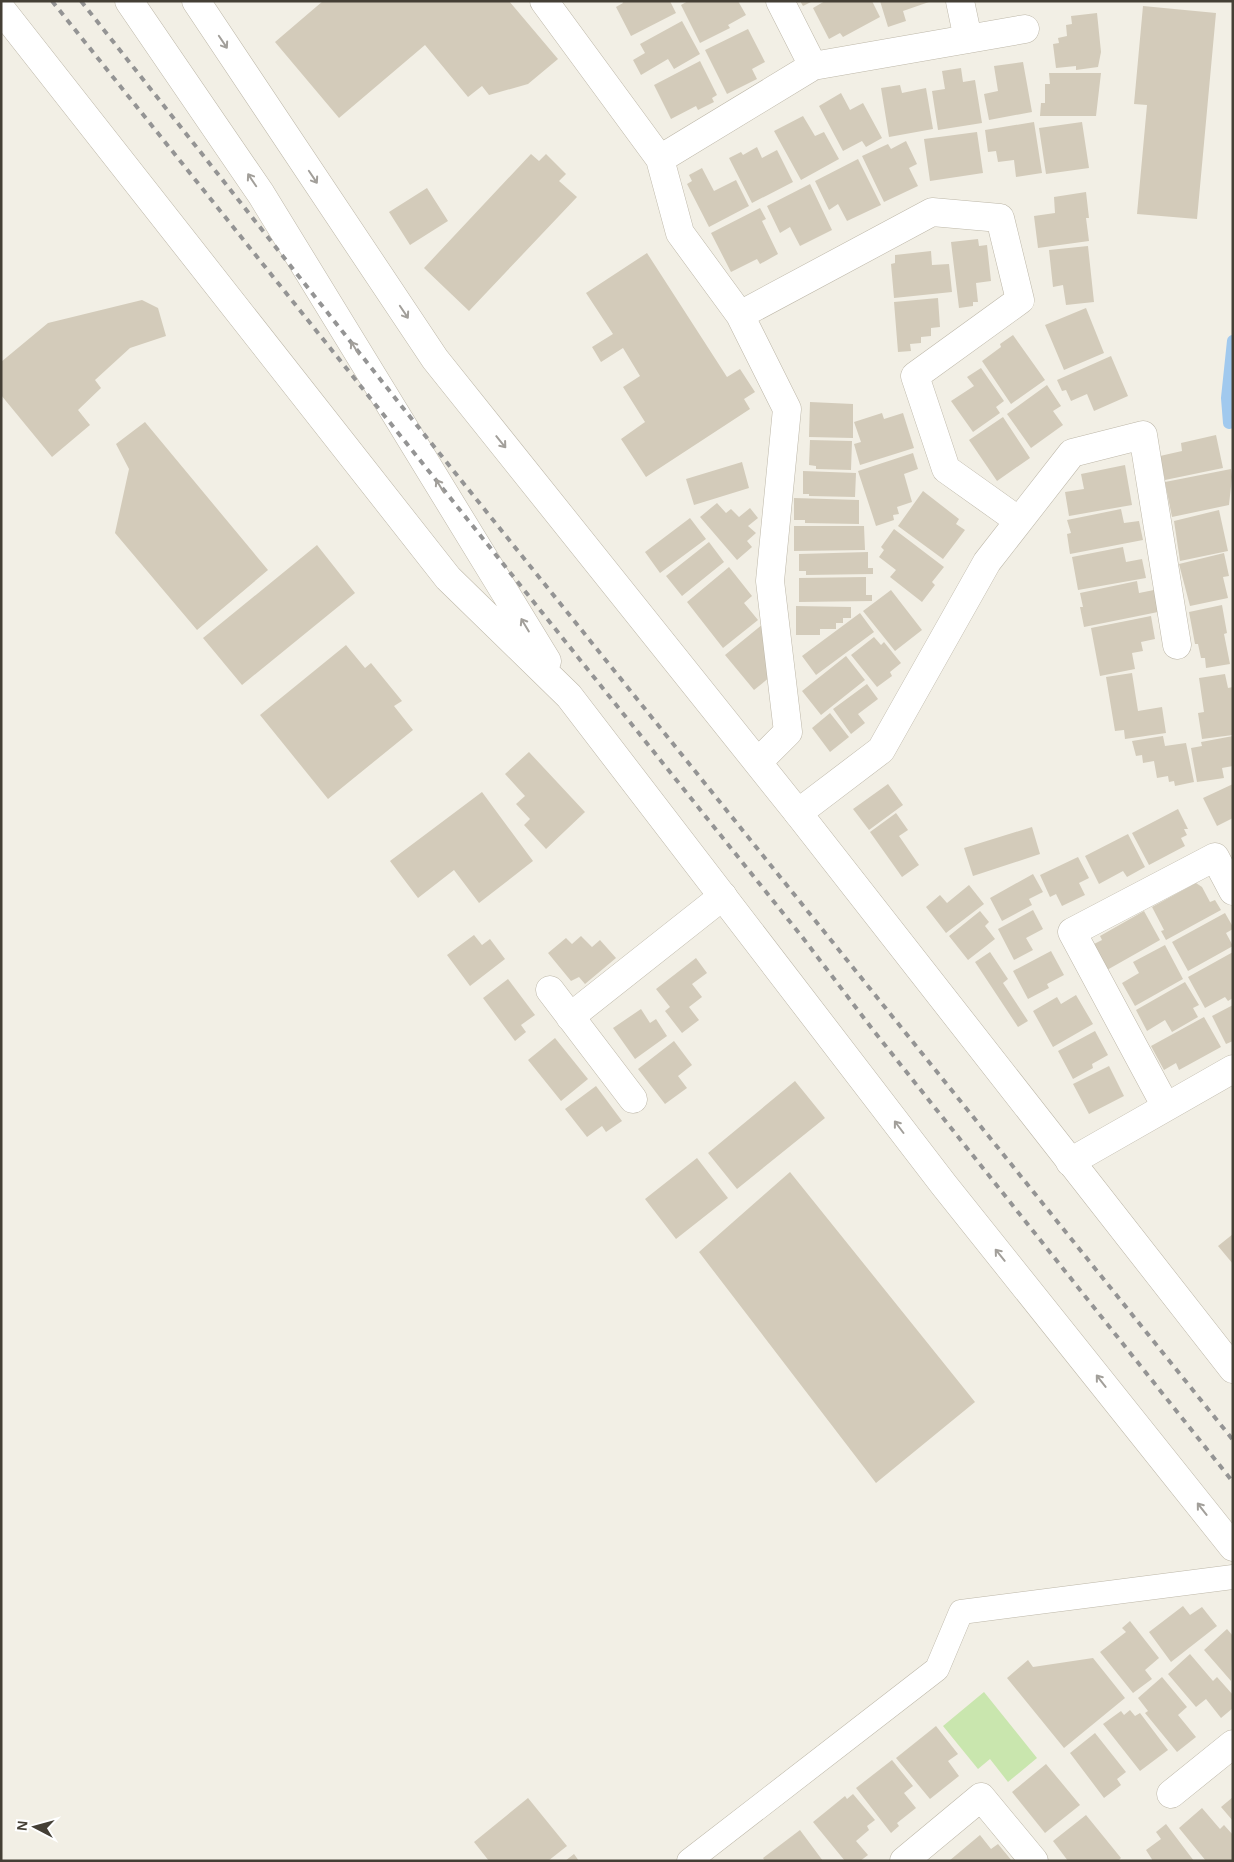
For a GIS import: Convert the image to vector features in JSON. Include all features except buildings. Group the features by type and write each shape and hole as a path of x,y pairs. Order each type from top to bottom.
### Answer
{"street":[{"path":"129,1 262,194 568,696 944,1185 1233,1547"},
{"path":"196,1 435,359 758,762 1233,1369"},
{"path":"544,1 660,159 680,233 740,315 787,409 770,581 788,732 758,762"},
{"path":"780,1 813,66"},
{"path":"960,1 968,39"},
{"path":"1,9 448,578 568,696"},
{"path":"660,159 813,66 1025,29"},
{"path":"740,315 932,212 1000,218 1020,300 914,376 946,469 1019,521"},
{"path":"798,813 881,750 987,562 1072,453 1142,435 1177,645"},
{"path":"1166,1107 1072,932 1215,857 1233,891"},
{"path":"570,1017 723,896"},
{"path":"550,990 632,1099"},
{"path":"1070,1162 1233,1069"},
{"path":"1171,1794 1233,1744"},
{"path":"904,1861 981,1797 1034,1861"}],"lane":[{"path":"689,1861 937,1669 961,1612 1233,1577"}],"green space":[{"path":"984,1692 1037,1758 1008,1782 990,1759 978,1769 943,1726"}],"waterway":[{"path":"1229,423 1227,398 1233,341"}],"railway":[{"path":"52,1 803,938 873,1030 1233,1482"},
{"path":"81,1 403,408 1233,1440"}]}
